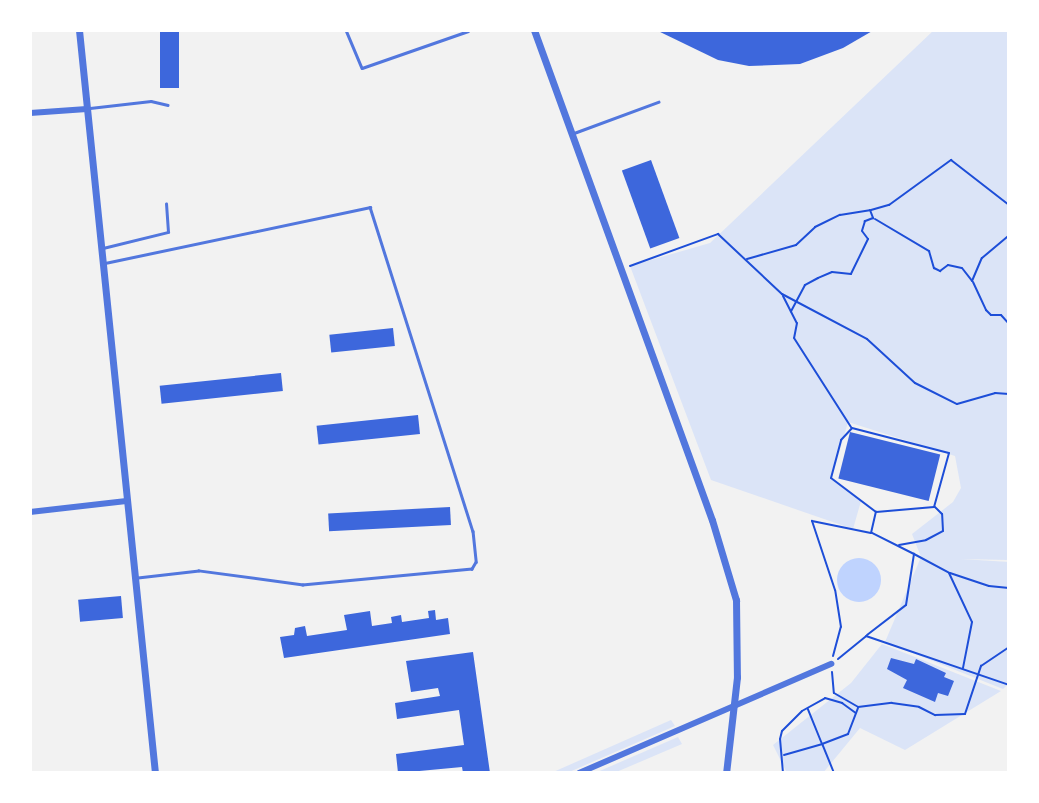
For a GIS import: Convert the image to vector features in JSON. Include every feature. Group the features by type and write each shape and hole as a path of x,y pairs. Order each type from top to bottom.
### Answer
{"street":[{"path":"79,30 155,773"},
{"path":"534,30 712,520 736,600 737,677 726,773"},
{"path":"30,113 87,109"},
{"path":"30,512 126,500"},
{"path":"579,773 831,664"}],"lane":[{"path":"346,30 362,68 468,31"},
{"path":"87,109 151,101 169,106"},
{"path":"571,135 658,102"},
{"path":"100,249 168,232 166,204"},
{"path":"102,264 370,206 473,531 477,562 472,569 303,585 199,571 134,579"}],"path":[{"path":"747,259 796,245 816,227 840,215 889,205 951,160 1009,205"},
{"path":"870,210 873,218 929,251 934,268 940,271 948,265 962,268 972,281 986,310 1002,316 1009,324"},
{"path":"791,312 805,285 811,281 832,272 851,274 868,239 862,231 865,221 873,218"},
{"path":"620,270 718,234 782,294 867,339 915,383 957,404 995,393 1009,394"},
{"path":"972,281 982,258 1009,235"},
{"path":"782,294 797,323 794,338 852,428 949,453 934,507"},
{"path":"852,428 841,440 831,478 876,512 934,507 942,514 943,531 936,537 902,546 890,542"},
{"path":"871,533 876,512"},
{"path":"1009,588 989,586 950,573 871,533 813,521 835,590 841,626 831,664 834,693 858,706 891,703 919,707 935,715 965,714 981,666 1009,647"},
{"path":"831,664 879,629 906,605 914,554"},
{"path":"950,573 972,622 963,669"},
{"path":"866,636 1009,685"},
{"path":"783,773 782,731 807,708 825,698 842,703 856,713"},
{"path":"782,756 848,734 858,706"},
{"path":"807,708 834,773"}],"shaded area":[{"path":"934,30 1009,30 1009,560 961,559 1009,562 1009,683 1003,689 885,642 921,557 912,534 953,502 961,488 955,456 848,422 832,478 861,501 853,529 711,480 630,266 710,243"},
{"path":"882,644 1001,691 905,750 860,728 823,773 787,773 773,745 851,683"},
{"path":"671,720 675,726 567,773 551,773"},
{"path":"678,737 682,744 614,773 595,773"}],"water":[{"path":"859,558 875,564 881,580 875,596 859,602 843,596 837,580 843,564"}],"building":[{"path":"160,30 179,30 179,88 160,88"},
{"path":"656,30 874,30 843,48 800,64 749,66 718,60"},
{"path":"651,160 679,238 650,249 622,171"},
{"path":"393,328 395,346 331,353 329,335"},
{"path":"281,373 283,391 162,404 160,386"},
{"path":"418,415 420,434 319,445 317,426"},
{"path":"850,432 940,454 929,501 838,479"},
{"path":"450,507 451,525 329,531 328,513"},
{"path":"121,596 123,618 80,622 78,600"},
{"path":"435,610 436,620 448,618 450,634 284,658 280,637 294,635 295,628 305,626 307,636 347,630 344,615 370,611 372,626 392,623 391,617 401,615 402,622 429,618 428,611"},
{"path":"473,652 490,773 463,773 462,767 398,773 396,754 464,745 459,710 397,719 395,703 440,696 438,688 411,692 406,661"},
{"path":"891,658 914,664 916,659 946,673 944,677 954,681 948,696 938,693 935,702 903,688 907,680 887,669"}]}
